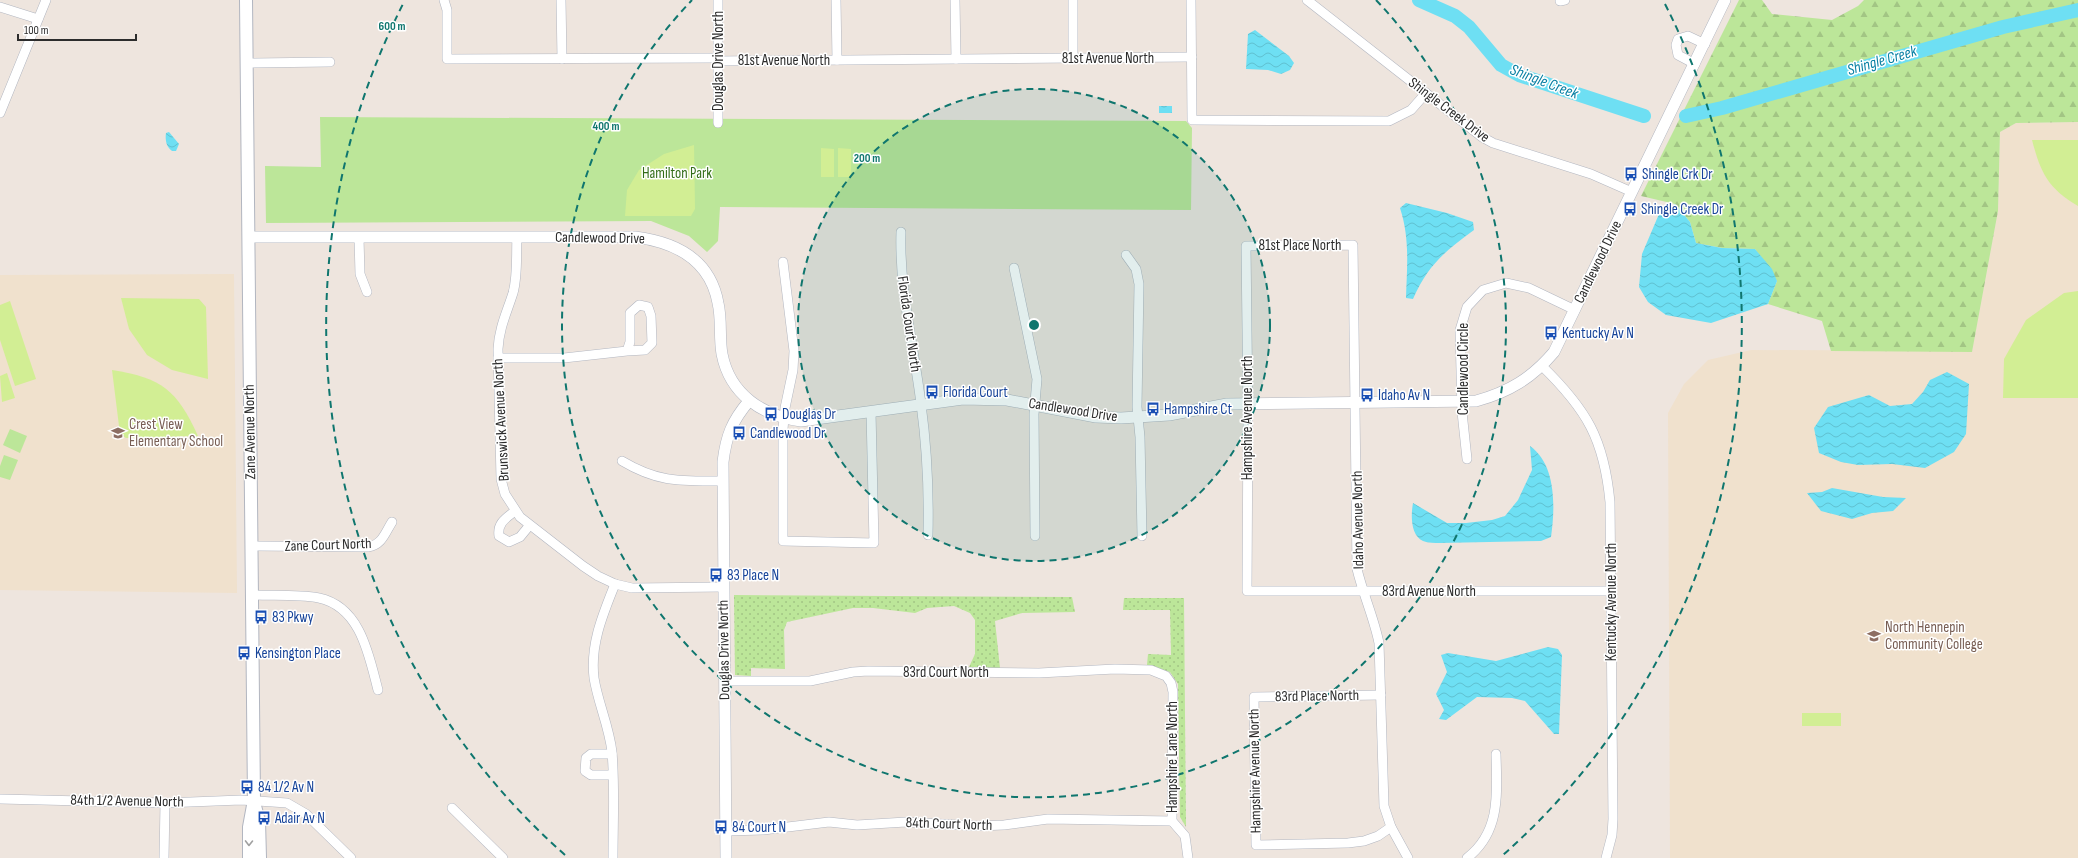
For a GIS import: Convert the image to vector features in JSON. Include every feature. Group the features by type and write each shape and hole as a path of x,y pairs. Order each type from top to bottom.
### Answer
{"main road":[{"name":"Zane Avenue North","path":"246,0 254,800 249,828 249,858"},
{"name":"Zane Avenue North","path":"254,800 259,821 260,858"}],"street":[{"path":"0,113 46,0"},
{"name":"81st Avenue North","path":"444,0 447,10 447,59 837,60 1192,57"},
{"path":"561,0 562,59"},
{"name":"Douglas Drive North","path":"718,0 718,123"},
{"path":"836,0 837,60"},
{"path":"955,0 956,59"},
{"path":"1073,0 1073,58"},
{"path":"1191,0 1192,120 1389,121 1411,110 1426,93"},
{"name":"Shingle Creek Drive","path":"1307,0 1472,130 1493,144 1591,174 1632,192"},
{"name":"Candlewood Drive","path":"249,237 635,237 665,242 686,253 705,272 713,286 718,302 722,354 726,369 734,383 749,401 765,411 784,419 802,422 921,404 985,399 1034,405 1096,417 1138,418 1169,415 1213,406 1248,404 1461,402 1495,396 1513,388 1529,378 1554,352 1705,44 1725,0"},
{"path":"0,7 38,19"},
{"path":"1695,64 1678,55 1676,45 1678,39 1688,36 1705,44"},
{"path":"247,63 330,62"},
{"name":"Florida Court North","path":"901,232 901,274 921,404 929,488 928,535"},
{"name":"Brunswick Avenue North","path":"517,237 515,278 512,293 498,335 501,479 506,494 515,511 529,526 583,566 615,584"},
{"path":"359,238 360,274 367,292"},
{"name":"81st Place North","path":"1246,246 1353,245"},
{"name":"Idaho Avenue North","path":"1353,245 1357,403 1357,559 1364,591 1379,643 1382,796 1386,818 1408,858"},
{"name":"Hampshire Avenue North","path":"1246,246 1248,404 1247,591"},
{"path":"1126,255 1136,269 1139,284 1137,407 1142,536"},
{"path":"783,262 794,351 793,370 784,419 783,541 874,543 871,412"},
{"path":"1014,268 1037,379 1034,405 1035,536"},
{"name":"Candlewood Circle","path":"1467,459 1461,402 1460,330 1462,318 1467,307 1483,290 1506,283 1518,284 1575,310"},
{"path":"498,358 564,358 645,350 652,343 651,316 648,307 639,305 630,313 630,342 627,351"},
{"name":"Kentucky Avenue North","path":"1542,366 1574,398 1586,417 1604,458 1610,502 1613,820 1612,836 1606,858"},
{"name":"Douglas Drive North","path":"726,858 722,462 727,434 749,401"},
{"path":"622,461 640,471 659,478 678,481 722,481"},
{"path":"515,511 501,523 498,529 499,536 509,542 515,541 529,526"},
{"name":"Zane Court North","path":"252,546 374,546 381,541 392,522"},
{"path":"613,858 612,754 610,735 594,677 593,659 595,641 600,623 615,584 649,589 724,587"},
{"name":"83rd Avenue North","path":"1247,591 1611,591"},
{"path":"252,595 309,597 326,601 342,610 358,629 370,658 378,690"},
{"name":"83rd Court North","path":"725,681 810,681 853,672 868,671 1039,673 1115,669 1151,670 1166,676"},
{"name":"Hampshire Lane North","path":"1166,676 1171,683 1173,692 1172,821 1185,836 1188,858"},
{"name":"83rd Place North","path":"1254,697 1381,695"},
{"name":"Hampshire Avenue North","path":"1254,697 1256,844 1348,843 1364,841 1378,836 1391,828"},
{"path":"612,754 591,754 586,758 584,765 585,771 591,775 612,775"},
{"path":"1467,858 1483,843 1491,829 1497,799 1496,754"},
{"name":"84th 1/2 Avenue North","path":"0,799 164,803 254,800 287,804 297,808 351,858"},
{"path":"164,803 164,858"},
{"path":"452,808 503,858"},
{"name":"84th Court North","path":"726,831 763,830 829,822 857,825 906,822 979,826 1004,825 1055,819 1172,821"}],"shaded area":[{"name":"North Hennepin Community College","path":"2078,122 2078,858 1670,858 1668,413 1684,384 1708,360 1751,350 1972,351 1998,211 2000,132 2016,123"},
{"name":"Crest View Elementary School","path":"234,274 237,593 0,590 0,275"}],"green space":[{"path":"1739,0 1762,0 1772,14 1832,20 1858,6 1864,0 2078,0 2078,122 2016,123 2000,132 1998,211 1972,352 1831,351 1822,321 1768,304 1777,281 1755,249 1722,248 1696,243 1690,222 1675,204 1641,196"},
{"name":"Hamilton Park","path":"320,117 1186,121 1192,128 1191,210 720,207 718,241 707,252 689,236 651,221 266,223 265,166 321,167"},
{"path":"2032,140 2078,140 2078,206 2059,193 2047,179 2039,162"},
{"path":"694,145 695,209 691,216 625,216 627,190 639,170 664,154"},
{"path":"821,148 834,149 834,177 821,177"},
{"path":"838,148 851,149 851,177 838,177"},
{"path":"2078,291 2078,398 2003,398 2004,359 2026,320 2064,293"},
{"path":"121,298 199,299 206,307 208,379 172,370 147,355 129,329"},
{"path":"10,301 36,379 15,386 0,340 0,305"},
{"path":"112,370 144,377 156,382 166,389 183,407 198,436 126,438 120,434"},
{"path":"7,373 15,398 2,402 0,376"},
{"path":"10,429 27,436 20,453 3,445"},
{"path":"4,455 18,460 10,480 0,477 0,466"},
{"path":"734,595 1072,597 1075,612 1022,613 995,621 1000,668 969,667 975,654 975,620 970,613 954,606 927,608 915,613 873,608 853,608 787,622 784,630 785,669 751,668 751,676 735,675"},
{"path":"1124,598 1184,598 1186,827 1180,817 1178,684 1170,672 1147,665 1148,654 1171,655 1170,610 1123,610"},
{"path":"1802,713 1841,713 1841,726 1802,726"}],"water":[{"path":"1255,30 1289,56 1294,63 1290,70 1281,74 1268,70 1246,69 1248,34"},
{"path":"1159,106 1172,106 1172,113 1159,113"},
{"path":"169,132 179,144 176,151 172,151 167,145 166,133"},
{"path":"1406,203 1447,213 1473,222 1474,230 1454,245 1438,260 1425,277 1413,299 1406,298 1407,242 1400,208"},
{"path":"1675,204 1690,222 1696,243 1722,248 1755,249 1772,269 1777,281 1768,304 1711,323 1666,315 1648,302 1639,287 1642,254 1659,214"},
{"path":"1947,372 1969,384 1966,434 1954,452 1925,468 1892,464 1858,465 1841,462 1819,453 1814,428 1828,407 1869,395 1890,406 1912,404 1923,392 1930,380"},
{"path":"1530,446 1539,454 1550,476 1553,501 1551,537 1541,541 1440,543 1427,542 1419,538 1412,524 1413,503 1447,523 1466,523 1492,520 1505,516 1518,500 1532,470"},
{"path":"1832,488 1883,497 1906,498 1893,511 1872,513 1852,519 1821,511 1807,493 1822,492"},
{"path":"1548,647 1558,649 1562,655 1559,734 1554,734 1525,701 1512,698 1477,697 1446,720 1439,719 1444,710 1436,694 1447,672 1441,655 1448,653 1496,661"}],"waterway":[{"name":"Shingle Creek","path":"1419,0 1455,16 1469,27 1501,65 1519,75 1644,116"},
{"name":"Shingle Creek","path":"1686,116 1722,108 2003,27 2078,10"}],"place":[{"name":"Shingle Crk Dr","path":"1631,174"},
{"name":"Shingle Creek Dr","path":"1630,209"},
{"name":"Kentucky Av N","path":"1551,333"},
{"name":"Florida Court","path":"932,392"},
{"name":"Idaho Av N","path":"1367,395"},
{"name":"Hampshire Ct","path":"1153,409"},
{"name":"Douglas Dr","path":"771,414"},
{"name":"Crest View Elementary School","path":"118,433"},
{"name":"Candlewood Dr","path":"739,433"},
{"name":"83 Place N","path":"716,575"},
{"name":"83 Pkwy","path":"261,617"},
{"name":"North Hennepin Community College","path":"1874,636"},
{"name":"Kensington Place","path":"244,653"},
{"name":"84 1/2 Av N","path":"247,787"},
{"name":"Adair Av N","path":"264,818"},
{"name":"84 Court N","path":"721,827"}]}
